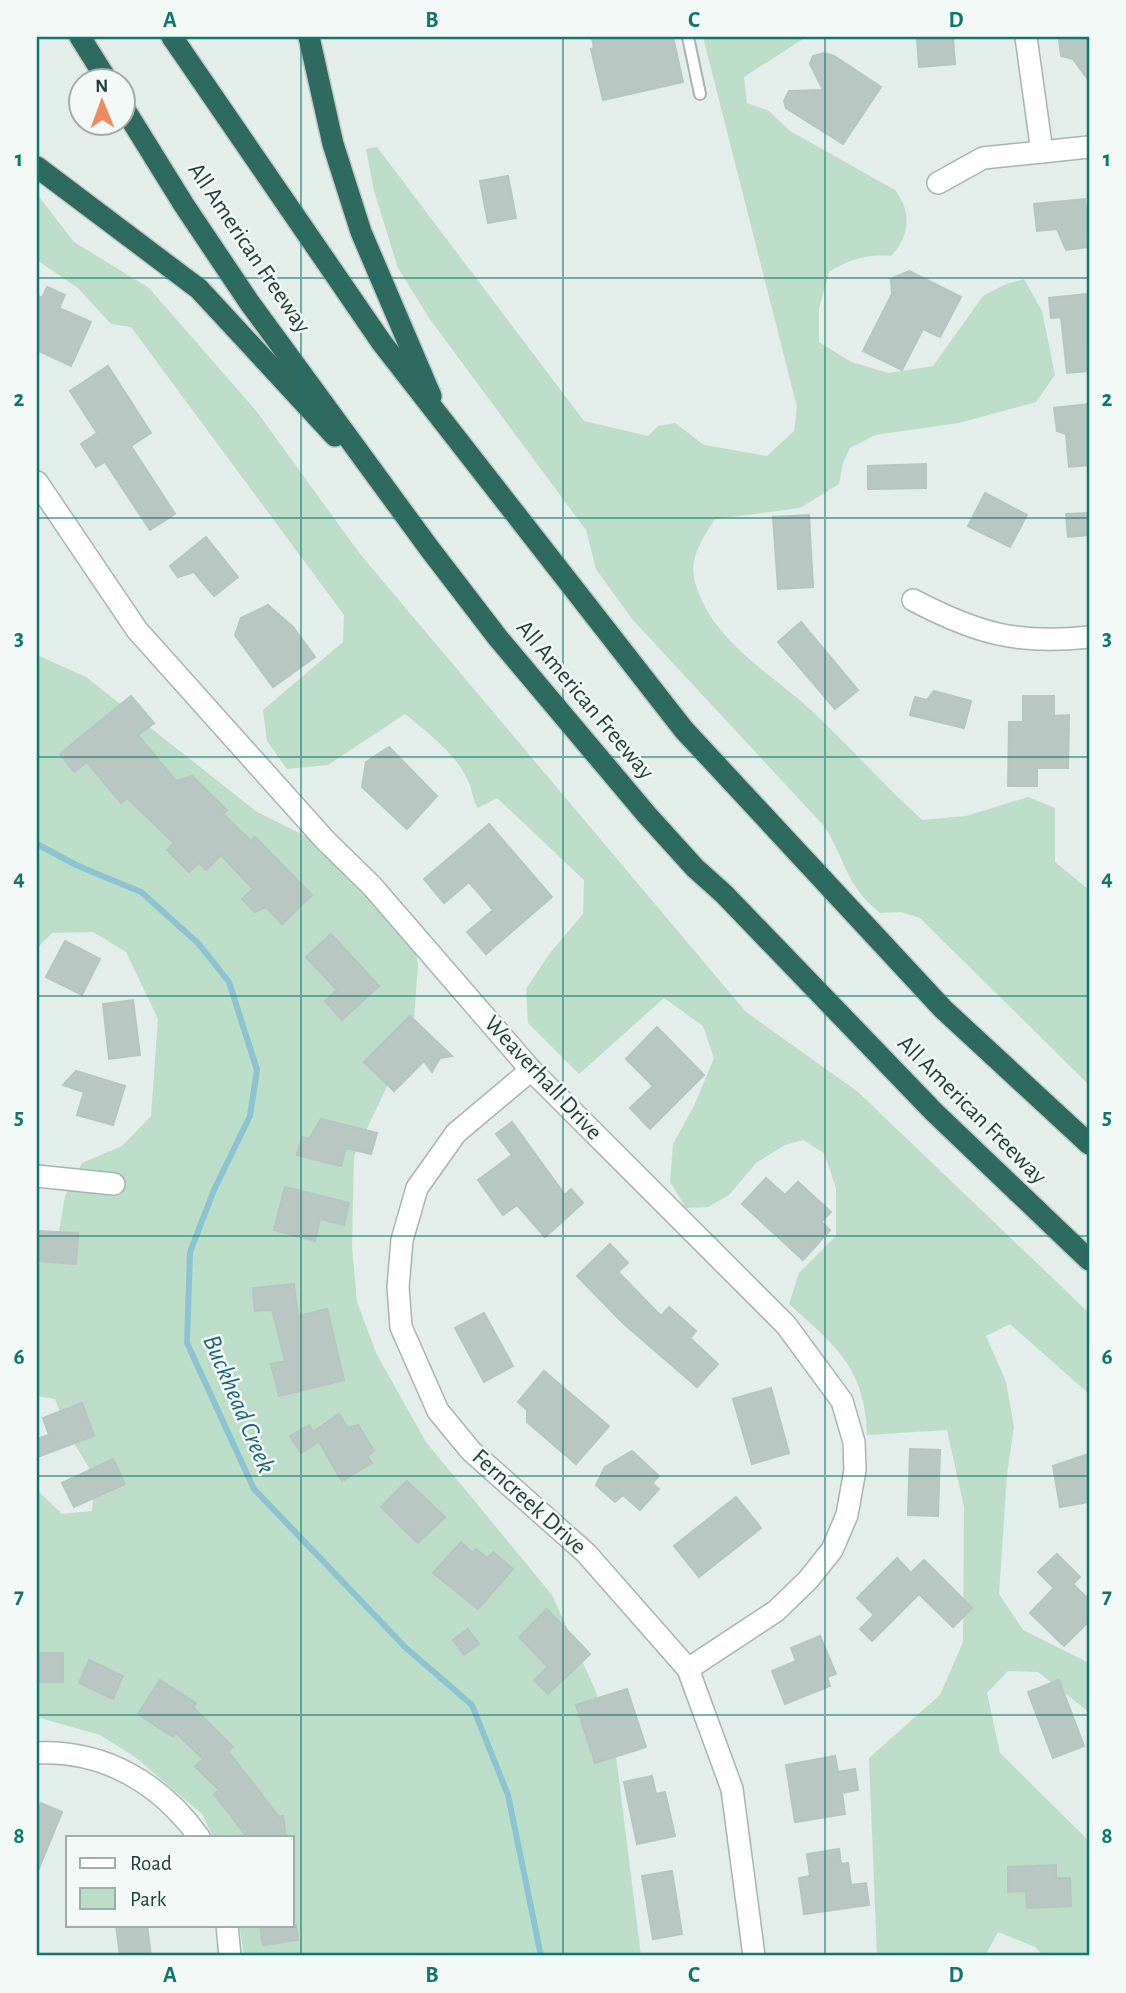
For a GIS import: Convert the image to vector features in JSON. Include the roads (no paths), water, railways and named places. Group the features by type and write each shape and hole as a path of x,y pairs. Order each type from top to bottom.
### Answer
{"highway":[{"path":"80,37 98,66"},
{"name":"All American Freeway","path":"172,37 281,199 441,421 684,730 943,1009 1089,1144"},
{"path":"309,37 333,144 361,232 441,421"},
{"name":"All American Freeway","path":"136,128 249,302 368,467 498,638 695,869 724,894 934,1112 1089,1260"},
{"path":"37,167 199,289 314,416 368,467"}],"street":[{"path":"1026,37 1042,152"},
{"path":"938,183 983,158 1089,147"},
{"name":"Weaverhall Drive","path":"37,482 136,630 326,840 372,886 531,1070 786,1325 842,1401 854,1442 855,1470 847,1515 832,1550 808,1580 776,1611 688,1669"},
{"path":"913,600 952,621 1003,636 1031,639 1089,637"},
{"name":"Ferncreek Drive","path":"531,1070 456,1133 417,1188 402,1240 398,1287 401,1327 438,1411 471,1451 586,1553 688,1669 732,1789 754,1956"},
{"path":"37,1176 114,1184"},
{"path":"37,1753 79,1755 130,1774 164,1796 198,1836"},
{"path":"227,1926 230,1956"}],"lane":[{"path":"688,37 700,94"}],"waterway":[{"name":"Buckhead Creek","path":"37,844 76,865 141,892 198,943 229,982 257,1070 250,1116 214,1190 190,1252 187,1343 254,1489 406,1648 472,1705 508,1795 541,1956"}]}
